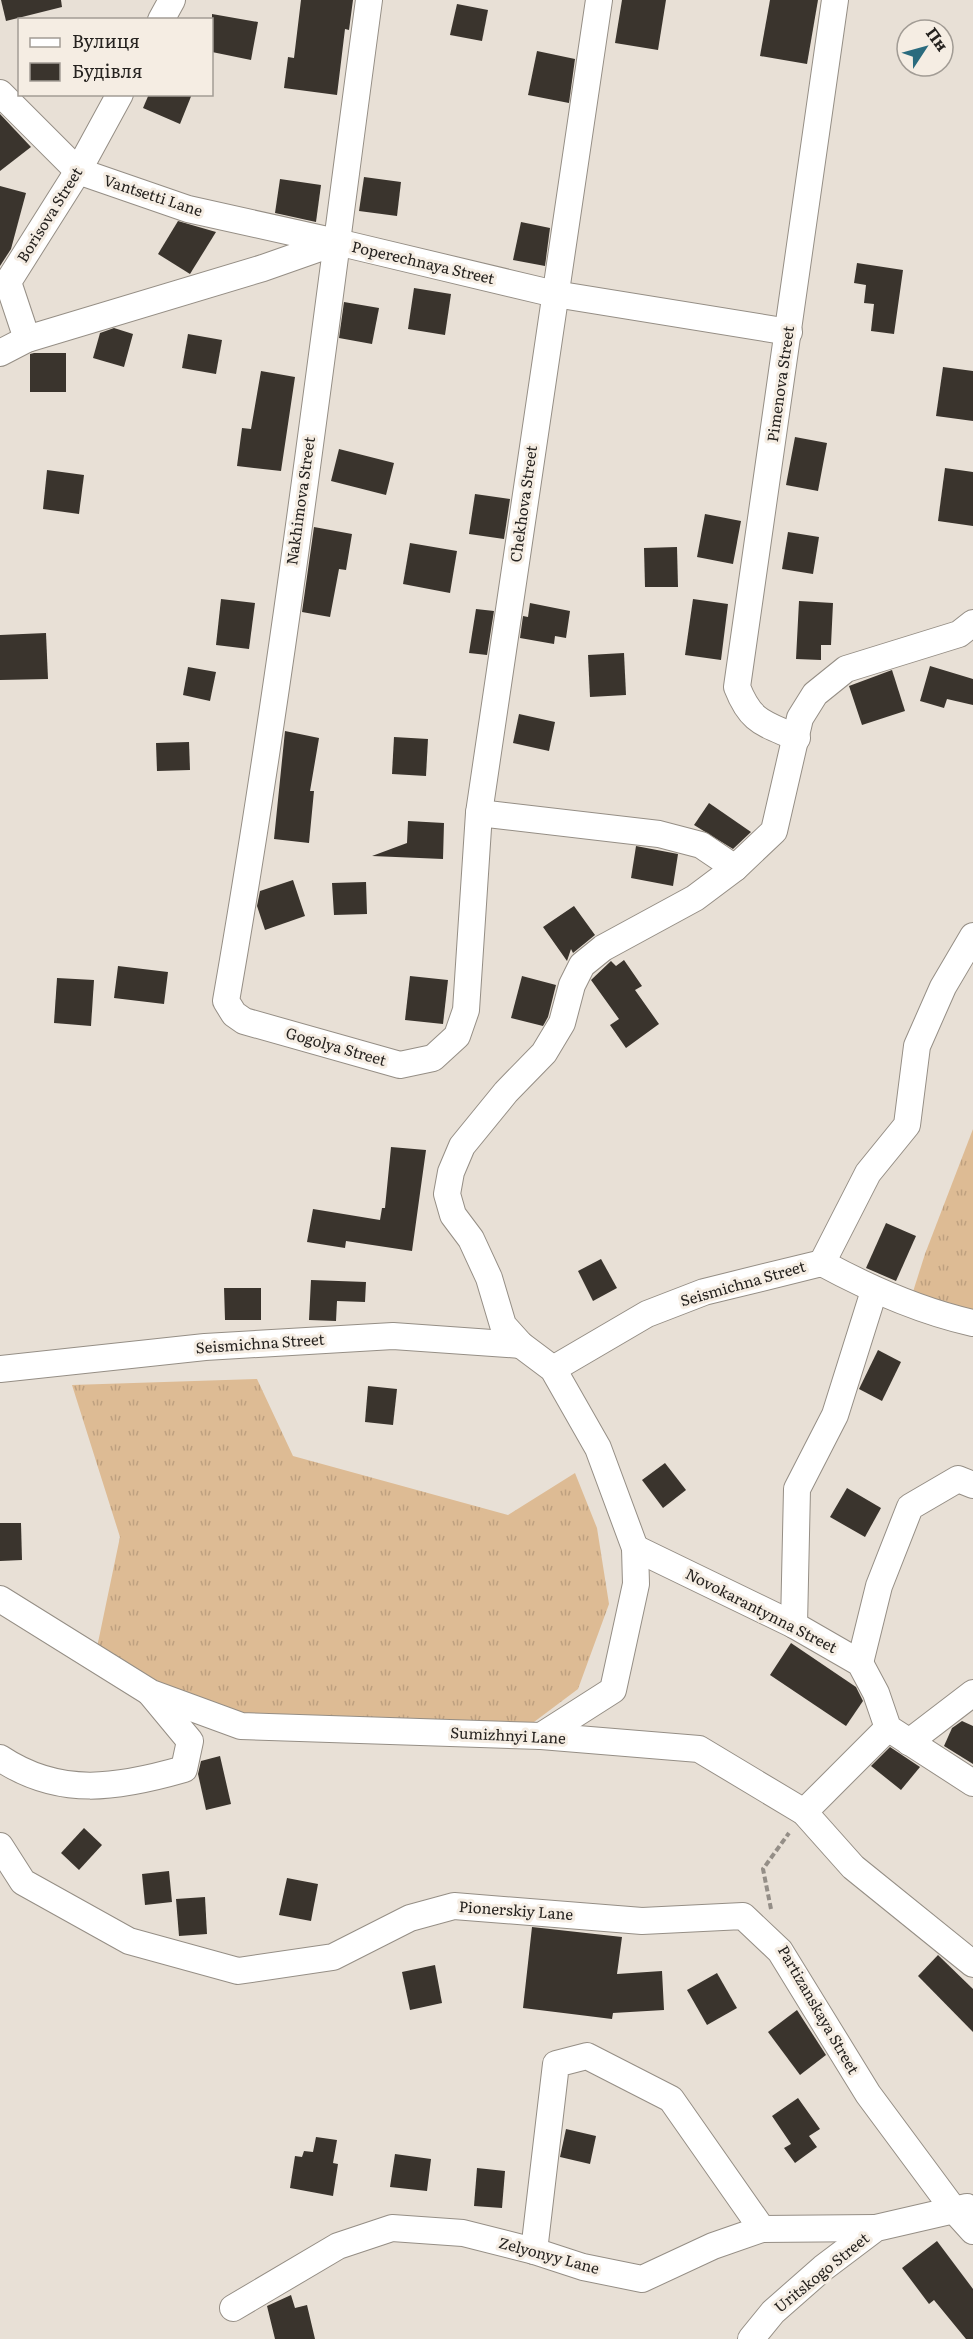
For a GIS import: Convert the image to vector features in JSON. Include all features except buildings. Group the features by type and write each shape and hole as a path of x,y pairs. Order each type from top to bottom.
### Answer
{"street":[{"path":"162,18 172,0"},
{"name":"Nakhimova Street","path":"226,1001 248,875 369,0"},
{"name":"Chekhova Street","path":"466,1011 479,813 600,0"},
{"name":"Pimenova Street","path":"796,738 762,723 746,709 737,687 835,0"},
{"name":"Vantsetti Lane","path":"0,93 78,171 188,209 336,242"},
{"name":"Borisova Street","path":"27,339 8,282 78,171 119,96"},
{"name":"Poperechnaya Street","path":"0,353 27,339 263,268 336,242 555,294 789,332"},
{"path":"541,1736 613,1690 636,1584 635,1548 598,1448 553,1369 521,1345 503,1325 489,1278 471,1239 453,1215 447,1194 451,1172 462,1146 506,1092 544,1053 562,1023 572,985 582,965 603,948 695,898 735,868 774,831 800,718 815,694 846,669 959,634 973,623"},
{"path":"479,813 659,834 701,844 735,868"},
{"path":"822,1263 868,1173 908,1125 917,1046 944,987 973,936"},
{"name":"Gogolya Street","path":"226,1001 234,1014 244,1021 400,1065 433,1058 457,1036 466,1011"},
{"name":"Seismichna Street","path":"553,1369 647,1314 704,1292 822,1263 874,1292 949,1318 973,1323"},
{"path":"794,1625 797,1489 835,1415 874,1292"},
{"name":"Seismichna Street","path":"0,1369 206,1347 393,1336 521,1345"},
{"path":"968,1477 910,1507 879,1586 860,1663 876,1693 888,1728 973,1783"},
{"name":"Novokarantynna Street","path":"635,1548 794,1625 860,1663"},
{"name":"Sumizhnyi Lane","path":"0,1599 151,1693 241,1726 541,1736 699,1749 804,1812 853,1867 973,1964"},
{"path":"0,1758 20,1771 69,1786 135,1783 184,1769 190,1741 151,1693"},
{"path":"909,1742 973,1693"},
{"path":"804,1812 888,1728"},
{"name":"Pionerskiy Lane","path":"0,1846 23,1882 129,1941 238,1971 333,1957 410,1918 454,1906 642,1921 743,1916 780,1951"},
{"name":"Partizanskaya Street","path":"780,1951 867,2094 963,2208 973,2231"},
{"path":"534,2251 556,2064 587,2056 671,2099 762,2229"},
{"name":"Uritskogo Street","path":"752,2339 782,2304 823,2268 876,2228 963,2208"},
{"name":"Zelyonyy Lane","path":"233,2308 338,2246 392,2228 463,2234 534,2251 583,2267 642,2279 713,2246 762,2229 876,2228"}],"path":[{"name":"Partizanskaya Street","path":"780,1951 763,1869 804,1812"}],"green space":[{"path":"973,1129 973,1317 911,1298 925,1254"},
{"path":"257,1379 293,1456 508,1515 575,1473 597,1528 609,1604 578,1689 526,1728 232,1716 95,1657 120,1537 72,1385"}]}
